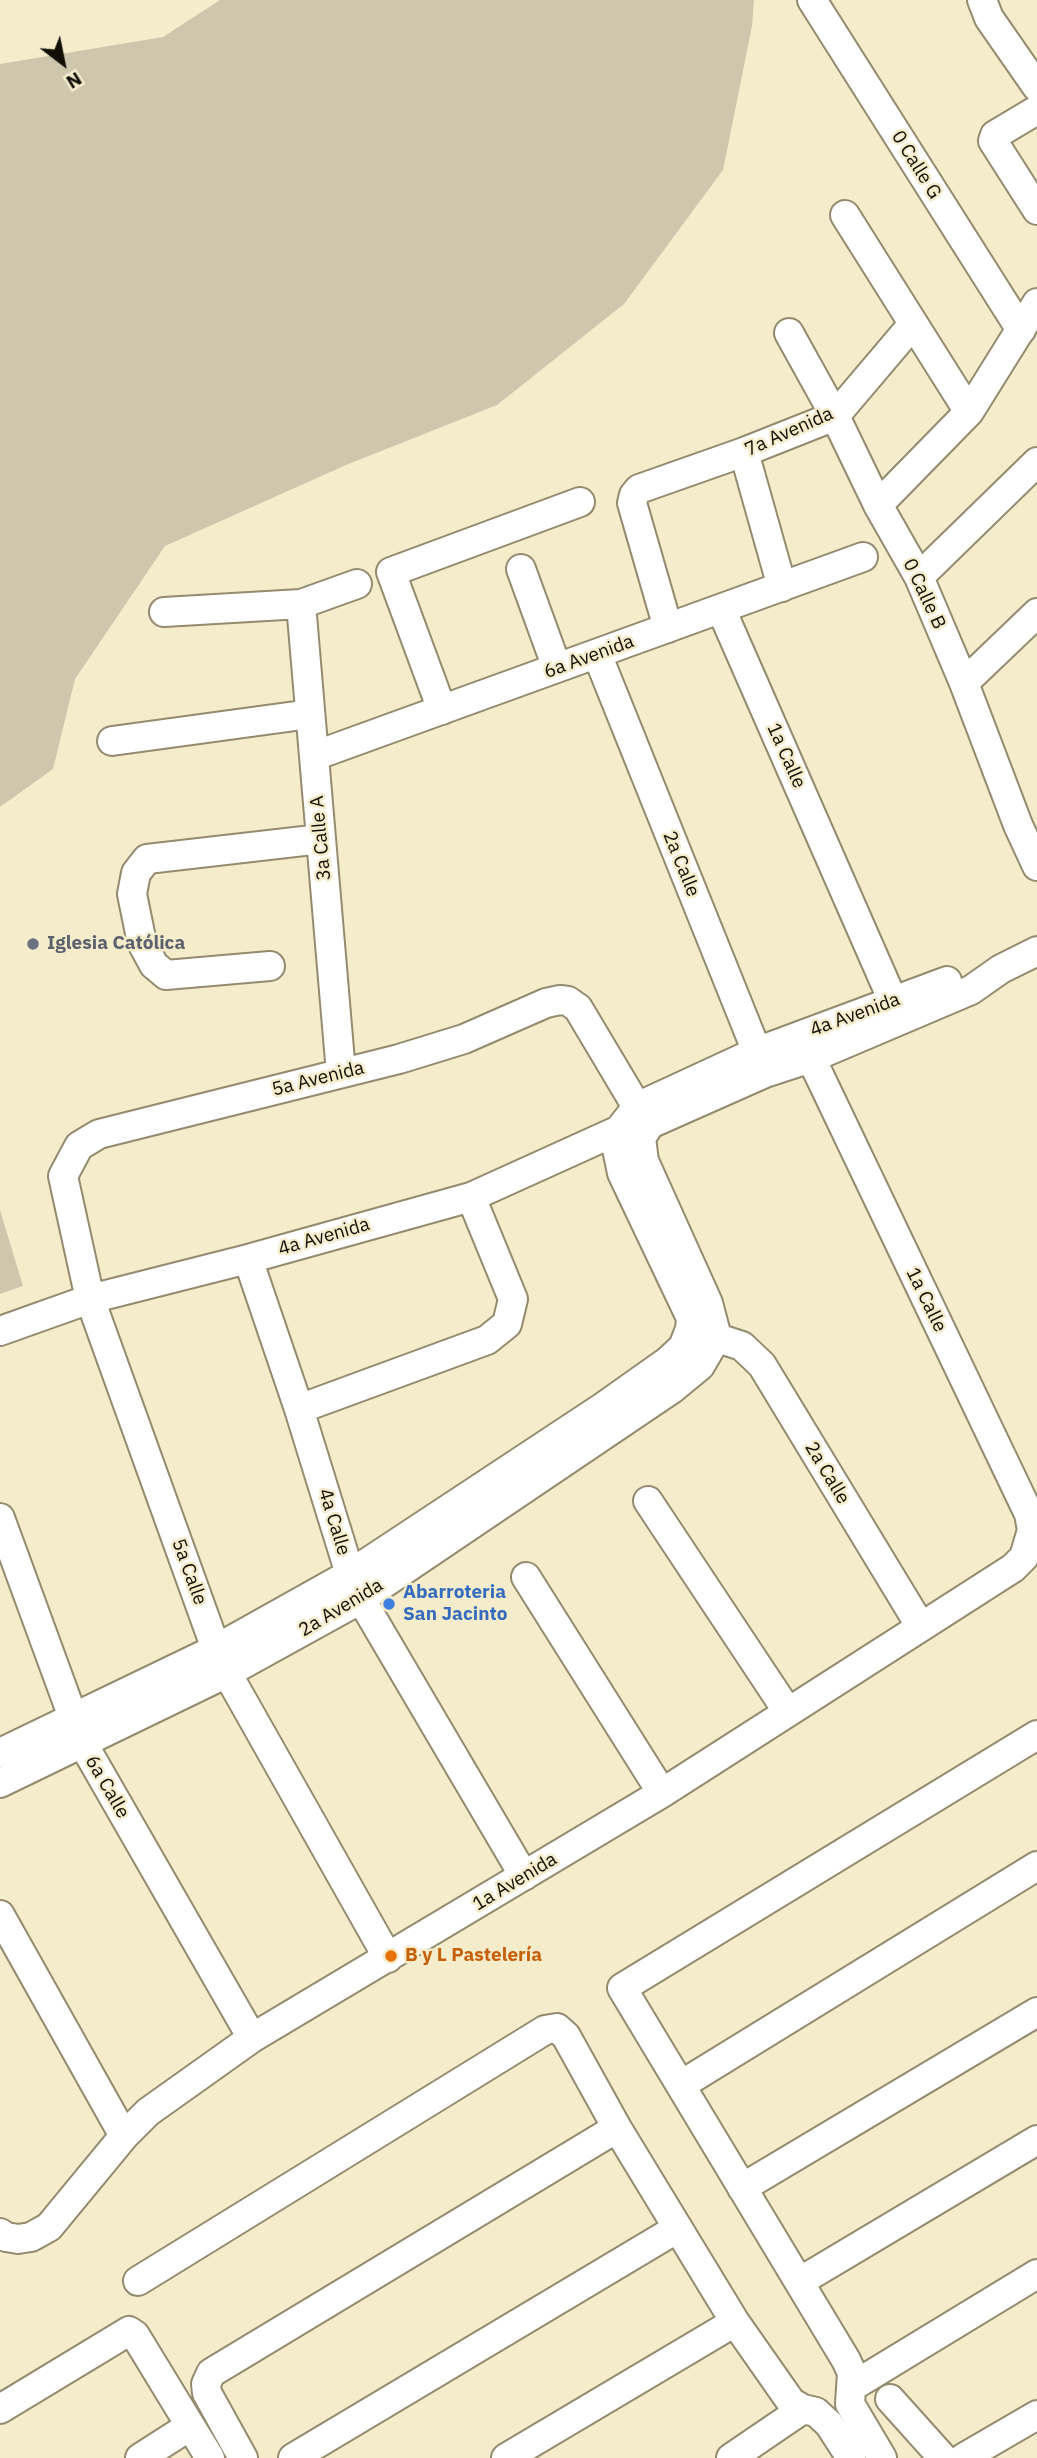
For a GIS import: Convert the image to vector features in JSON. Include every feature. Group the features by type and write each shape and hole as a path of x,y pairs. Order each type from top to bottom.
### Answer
{"street":[{"name":"0 Calle G","path":"812,0 1021,330"},
{"path":"982,0 989,18 1037,87"},
{"path":"1037,110 993,138 1037,210"},
{"path":"845,215 969,412"},
{"path":"878,505 969,412 1037,303"},
{"name":"7a Avenida","path":"668,628 632,503 634,495 639,489 744,453 835,416 913,324"},
{"name":"0 Calle B","path":"789,333 835,416 878,505 919,577 1037,866"},
{"path":"744,453 782,587"},
{"path":"919,577 1037,463"},
{"path":"442,710 391,574 392,570 580,502"},
{"name":"6a Avenida","path":"314,756 863,557"},
{"path":"521,569 557,668"},
{"path":"164,612 301,604 357,583"},
{"name":"3a Calle A","path":"301,604 341,1073"},
{"name":"1a Calle","path":"721,609 897,1010"},
{"path":"964,683 1037,613"},
{"name":"2a Calle","path":"597,654 761,1062"},
{"path":"112,741 310,714"},
{"path":"270,966 166,975 153,965 142,943 132,894 136,873 147,859 321,839"},
{"name":"4a Avenida","path":"0,1331 90,1299 248,1259 471,1197 641,1124 761,1062 897,1010 971,990 1001,969 1037,951"},
{"name":"5a Avenida","path":"71,1158 79,1146 99,1134 399,1059 464,1039 546,1003 560,1000 568,1001 578,1008 641,1124"},
{"name":"4a Avenida","path":"761,1062 810,1058 897,1010"},
{"name":"1a Calle","path":"810,1058 1029,1514 1032,1530 1029,1544"},
{"path":"641,1124 617,1149 622,1173 691,1318 690,1329"},
{"path":"641,1124 644,1161 708,1303 717,1337"},
{"name":"5a Calle","path":"71,1158 64,1176 90,1299 222,1661 388,1958"},
{"path":"299,1409 487,1340 507,1324 513,1299 471,1197"},
{"name":"4a Calle","path":"248,1259 356,1586 524,1876"},
{"name":"2a Calle","path":"690,1329 742,1346 762,1365 921,1627"},
{"name":"2a Avenida","path":"356,1586 668,1361 683,1347 690,1329"},
{"name":"2a Avenida","path":"0,1753 76,1730 222,1661 356,1586 672,1389 700,1366 717,1337"},
{"path":"648,1501 788,1712"},
{"name":"6a Calle","path":"0,1518 76,1730 252,2038"},
{"name":"1a Avenida","path":"9,2236 31,2237 49,2227 124,2136 158,2104 252,2038 662,1793 1013,1568 1024,1557 1029,1544"},
{"path":"526,1577 662,1793"},
{"name":"2a Avenida","path":"0,1783 76,1730"},
{"path":"882,2458 850,2404 852,2373 846,2360 622,1988 1037,1735"},
{"path":"681,2085 1037,1866"},
{"path":"0,1915 124,2136"},
{"path":"742,2188 1037,2012"},
{"path":"138,2281 545,2030 557,2028 566,2036 617,2128 734,2322 791,2402 816,2412 830,2424 851,2458"},
{"path":"243,2458 207,2393 206,2384 211,2373 617,2128"},
{"path":"799,2282 1037,2140"},
{"path":"293,2458 678,2228"},
{"path":"853,2386 1037,2274"},
{"path":"506,2458 734,2322"},
{"path":"0,2409 130,2331 210,2458"},
{"path":"890,2399 943,2458"},
{"path":"747,2454 803,2409"},
{"path":"962,2458 1037,2415"},
{"path":"140,2458 190,2426"}],"shaded area":[{"path":"220,0 754,0 752,26 723,170 624,304 497,405 346,465 165,546 75,679 53,769 0,807 0,64 163,37"},
{"path":"0,1210 23,1286 0,1294"}],"place":[{"name":"Iglesia Católica","path":"33,944"},
{"name":"Abarroteria San Jacinto","path":"389,1604"},
{"name":"B y L Pastelería","path":"391,1956"}]}
